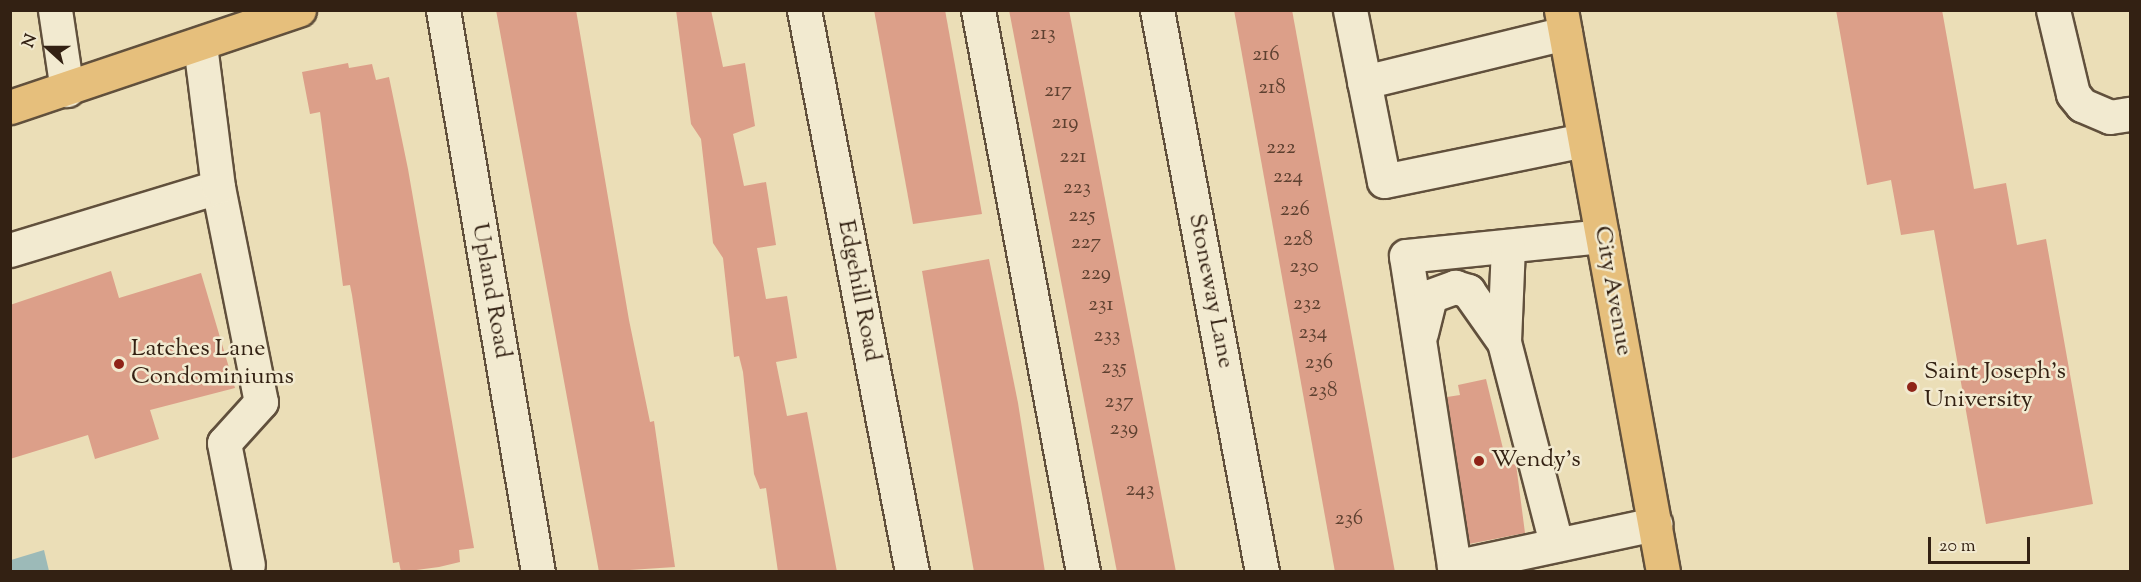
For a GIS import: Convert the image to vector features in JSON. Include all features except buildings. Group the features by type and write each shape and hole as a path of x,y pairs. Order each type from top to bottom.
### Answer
{"main road":[{"path":"10,107 67,90 299,10"},
{"name":"City Avenue","path":"1563,22 1663,572"}],"street":[{"path":"55,10 67,90"},
{"name":"Upland Road","path":"443,10 538,572"},
{"name":"Edgehill Road","path":"804,10 912,572"},
{"path":"978,10 1083,572"},
{"name":"Stoneway Lane","path":"1157,10 1262,572"},
{"path":"1350,10 1384,181 1584,140"},
{"path":"2055,11 2073,94 2082,105 2110,117 2130,114"},
{"path":"1364,82 1563,22"},
{"path":"200,45 218,187 261,402 224,443 248,565"},
{"path":"10,250 218,187"},
{"path":"1602,236 1406,256 1454,567 1556,543 1654,524"},
{"path":"1508,246 1504,342 1556,543"},
{"path":"1420,346 1430,296 1455,287 1468,291 1504,342"}],"water":[{"path":"44,550 49,571 11,571 11,560"}],"place":[{"name":"Latches Lane Condominiums","path":"119,364"},
{"name":"Saint Joseph's University","path":"1912,387"},
{"name":"Wendy's","path":"1479,461"}]}
